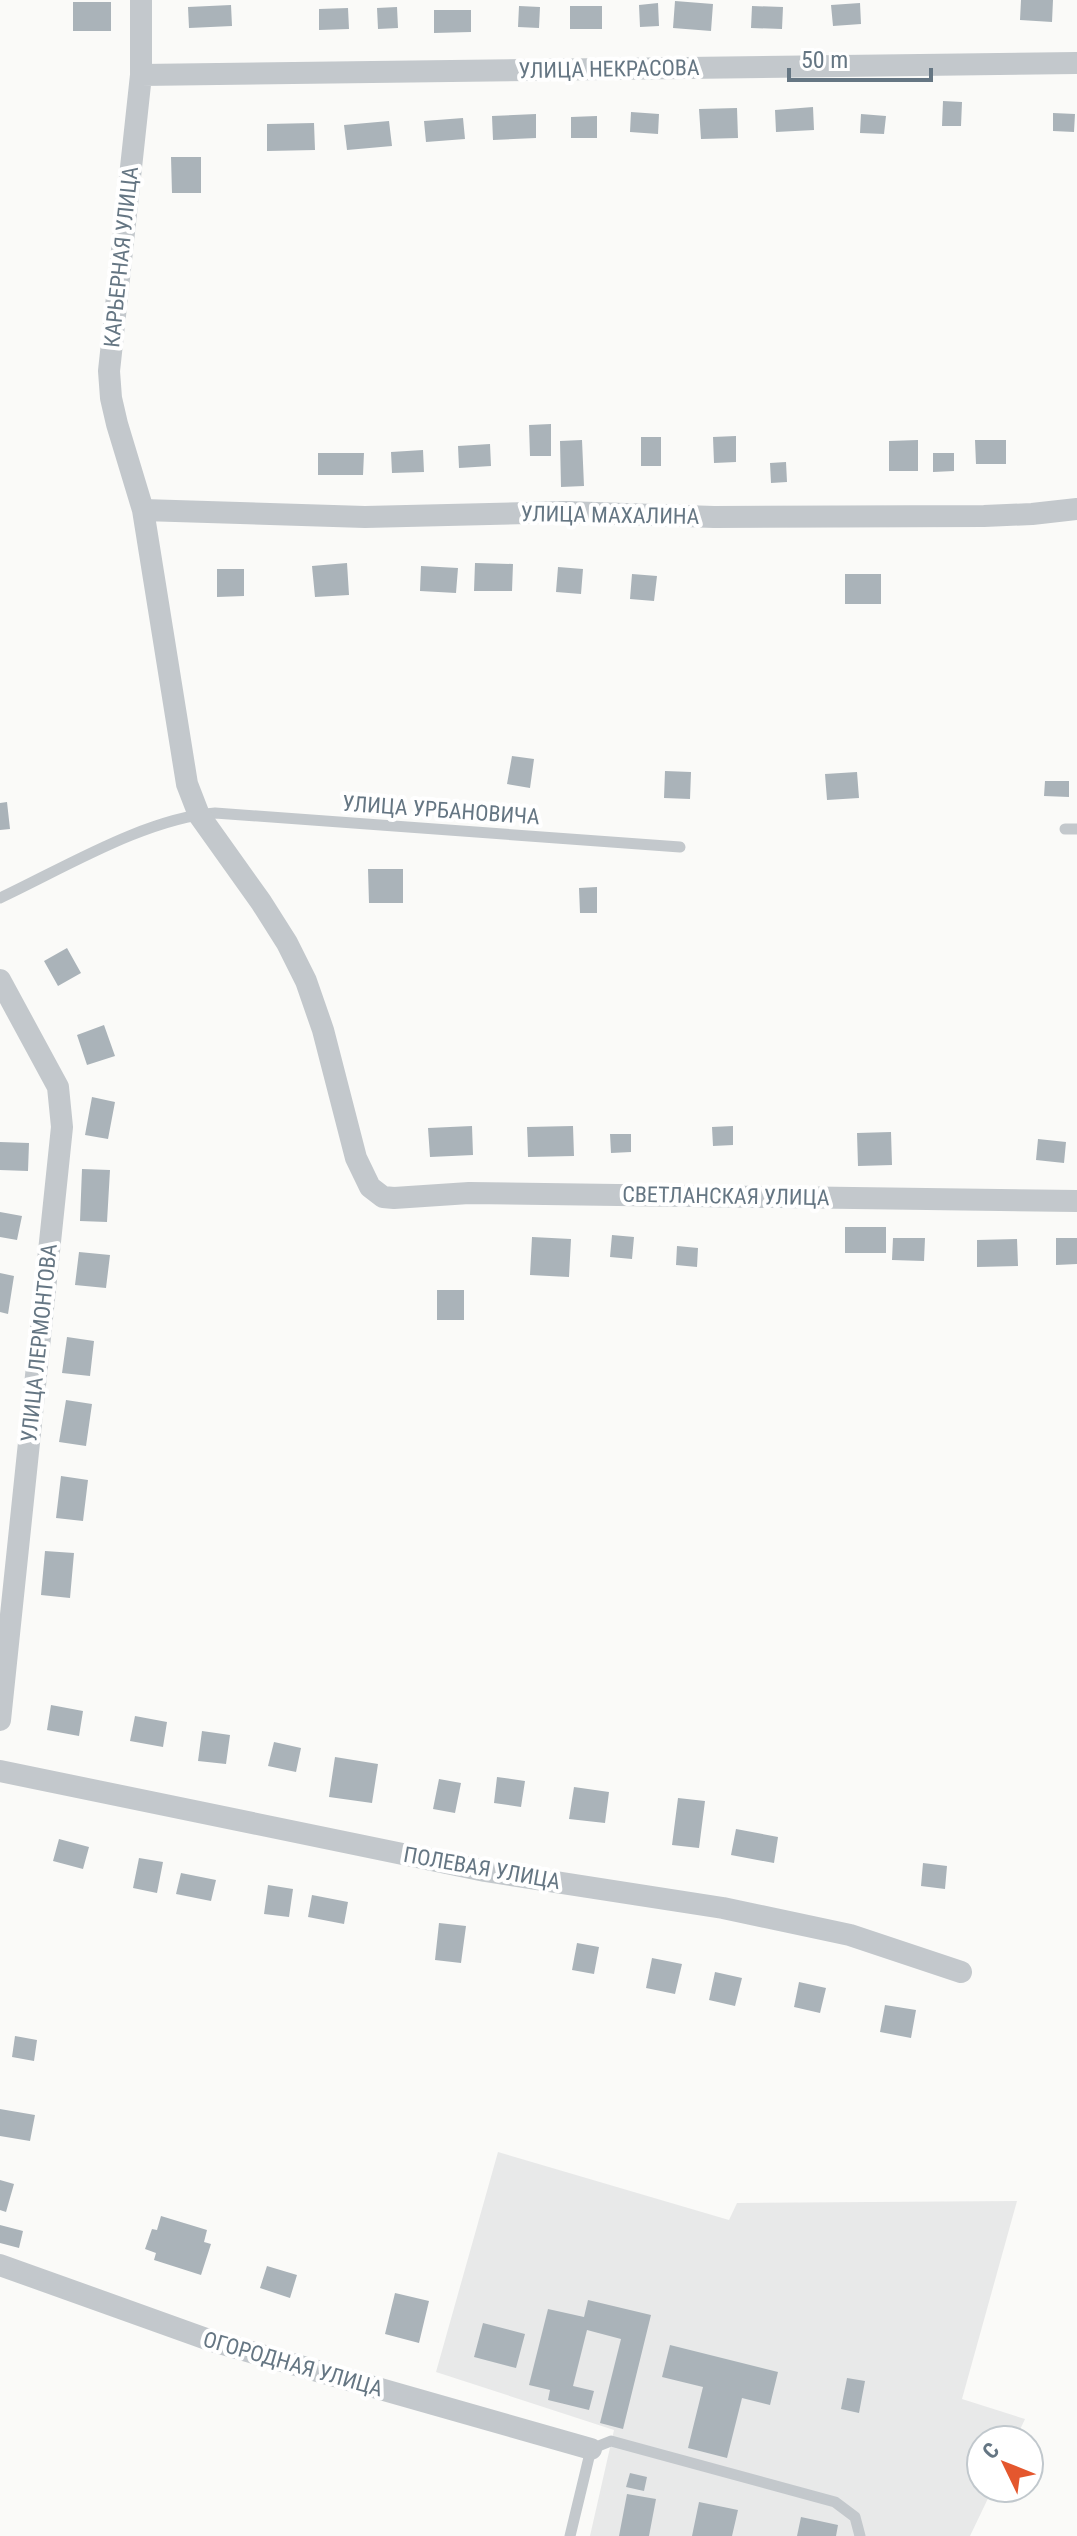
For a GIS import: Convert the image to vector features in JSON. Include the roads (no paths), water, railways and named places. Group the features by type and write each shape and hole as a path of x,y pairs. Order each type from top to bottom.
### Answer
{"street":[{"name":"КАРЬЕРНАЯ УЛИЦА","path":"141,0 141,75 109,371 117,424 143,510 187,784 199,815 261,902 306,981 323,1030 356,1158 365,1179 377,1193"},
{"name":"УЛИЦА НЕКРАСОВА","path":"141,75 1077,63"},
{"name":"УЛИЦА МАХАЛИНА","path":"143,510 365,517 566,512 714,517 984,516 1077,509"},
{"name":"УЛИЦА ЛЕРМОНТОВА","path":"0,980 49,1067 58,1087 62,1117 0,1720"},
{"name":"СВЕТЛАНСКАЯ УЛИЦА","path":"377,1193 394,1198 469,1193 1077,1201"},
{"name":"ПОЛЕВАЯ УЛИЦА","path":"0,1771 485,1871 723,1908 850,1935 961,1972"},
{"name":"ОГОРОДНАЯ УЛИЦА","path":"0,2265 212,2341 591,2449"}],"lane":[{"name":"УЛИЦА УРБАНОВИЧА","path":"0,898 141,831 215,813 680,847"},
{"path":"570,2536 591,2449 611,2441 835,2502 855,2517 860,2536"}]}
